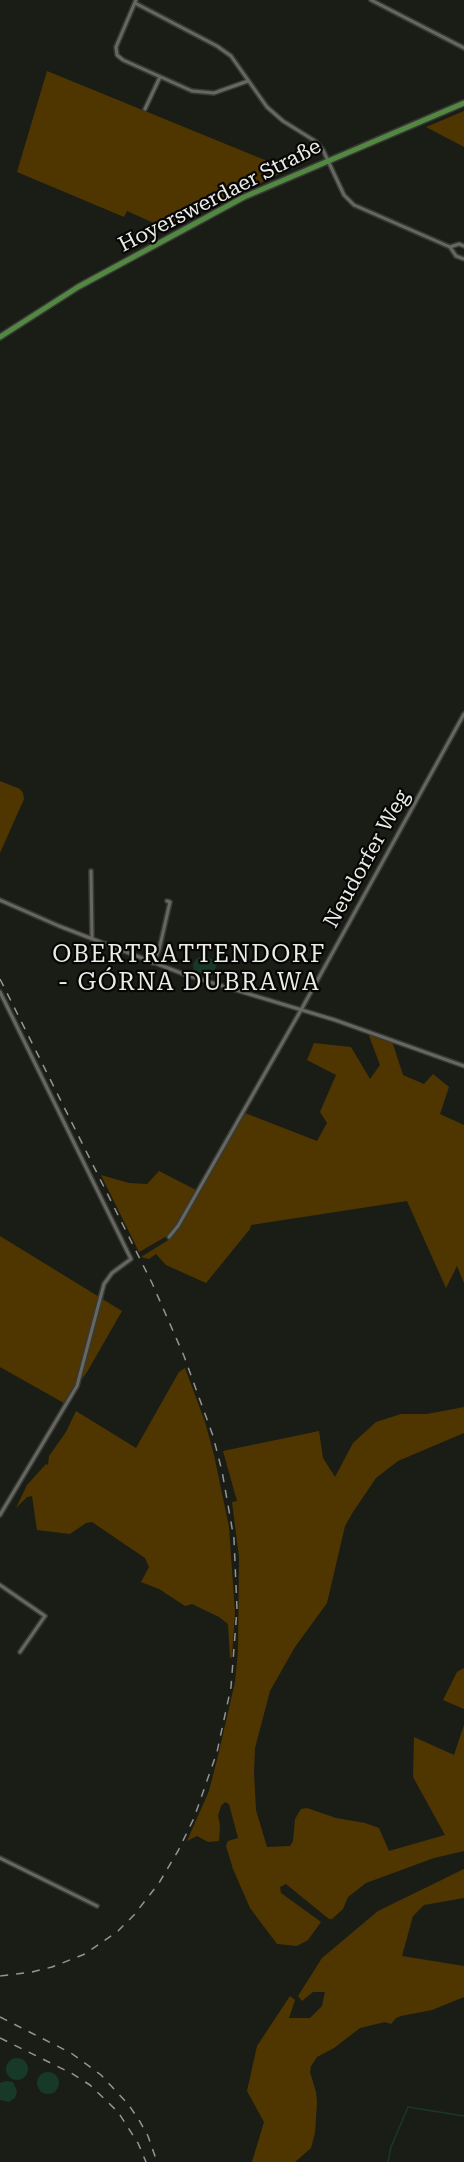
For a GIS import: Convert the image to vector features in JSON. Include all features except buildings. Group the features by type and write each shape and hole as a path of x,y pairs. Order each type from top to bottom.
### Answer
{"main road":[{"name":"Hoyerswerdaer Straße","path":"0,337 78,287 244,198 327,160 464,103"}],"street":[{"path":"371,0 464,48"},
{"path":"248,81 224,91 202,93 192,91 123,60 117,55 116,47 135,1 218,46 231,56 267,107 283,121 315,141 322,150 344,195 354,205 450,248 456,256 464,259"},
{"path":"145,109 160,77"},
{"path":"450,248 459,244 464,246"},
{"name":"Neudorfer Weg","path":"170,1237 301,1010 464,714"},
{"path":"91,872 92,939"},
{"path":"0,900 153,963 215,985 301,1010 464,1066"},
{"path":"153,963 159,950 170,902 167,901"},
{"path":"0,992 131,1259 112,1273 104,1284 77,1386 0,1515"},
{"path":"0,1585 45,1616 20,1652"},
{"path":"0,1858 97,1906"}],"shaded area":[{"path":"47,71 277,165 284,172 165,228 127,211 124,217 17,172"},
{"path":"464,111 464,147 426,127"},
{"path":"0,781 20,789 24,799 0,853"},
{"path":"202,956 215,960 217,964 212,977 194,971 193,965 196,959"},
{"path":"368,1033 392,1041 403,1075 424,1084 433,1074 449,1087 440,1114 464,1125 464,1283 457,1266 446,1288 407,1201 251,1225 206,1283 166,1265 156,1254 149,1259 141,1257 170,1239 177,1231 245,1113 317,1141 327,1123 320,1112 336,1075 307,1060 314,1043 351,1047 370,1079 380,1065"},
{"path":"159,1171 196,1190 172,1231 139,1252 101,1175 129,1183 147,1184"},
{"path":"0,1236 122,1311 87,1372 64,1403 0,1367"},
{"path":"185,1368 205,1422 229,1527 235,1613 232,1657 230,1658 228,1624 192,1604 185,1606 159,1589 141,1582 149,1567 145,1558 92,1522 86,1523 70,1534 37,1530 32,1496 27,1497 16,1508 27,1485 46,1464 48,1465 49,1456 66,1432 76,1411 136,1448 179,1372"},
{"path":"464,1407 464,1433 398,1461 376,1478 353,1512 345,1526 327,1603 295,1647 270,1691 255,1748 254,1772 256,1810 267,1847 290,1846 293,1841 295,1819 301,1809 307,1808 336,1818 379,1828 389,1851 445,1835 413,1777 414,1737 454,1755 464,1725 464,1851 434,1858 366,1883 348,1897 343,1909 332,1919 329,1919 286,1884 280,1887 281,1893 321,1922 308,1940 297,1946 277,1944 250,1908 233,1869 226,1846 228,1841 238,1838 229,1804 225,1802 221,1806 218,1816 219,1841 208,1842 197,1836 187,1841 209,1791 235,1682 238,1651 239,1557 232,1502 237,1501 223,1451 319,1431 323,1458 335,1477 353,1443 376,1422 401,1414 427,1414"},
{"path":"464,1668 464,1709 443,1700 457,1672"},
{"path":"464,1869 464,1898 424,1905 413,1916 402,1956 464,1966 464,1997 432,2010 401,2016 391,2024 385,2022 360,2028 334,2048 317,2057 310,2072 317,2102 315,2133 311,2148 295,2162 252,2162 264,2122 247,2091 257,2046 290,1996 295,2000 289,2018 310,2018 322,2006 325,1992 313,1992 302,2001 298,1996 322,1958 378,1911"},
{"path":"17,2058 25,2061 28,2069 25,2077 17,2080 9,2077 6,2069 9,2061"},
{"path":"48,2072 56,2075 59,2083 56,2091 48,2094 40,2091 37,2083 40,2075"},
{"path":"13,2082 17,2091 15,2098 9,2102 0,2100 0,2083"}],"waterway":[{"path":"388,2162 391,2147 408,2107 464,2116"}],"railway":[{"path":"0,979 152,1283 184,1356 213,1436 222,1471 234,1539 237,1609 231,1687 217,1752 194,1818 159,1883 118,1931 85,1954 52,1967 0,1976"},
{"path":"0,2017 71,2053 101,2075 128,2104 139,2120 148,2136 157,2162"},
{"path":"0,2038 71,2073 90,2085 118,2112 138,2143 146,2162"}],"district":[{"name":"OBERTRATTENDORF - GÓRNA DUBRAWA","path":"189,969"}]}
